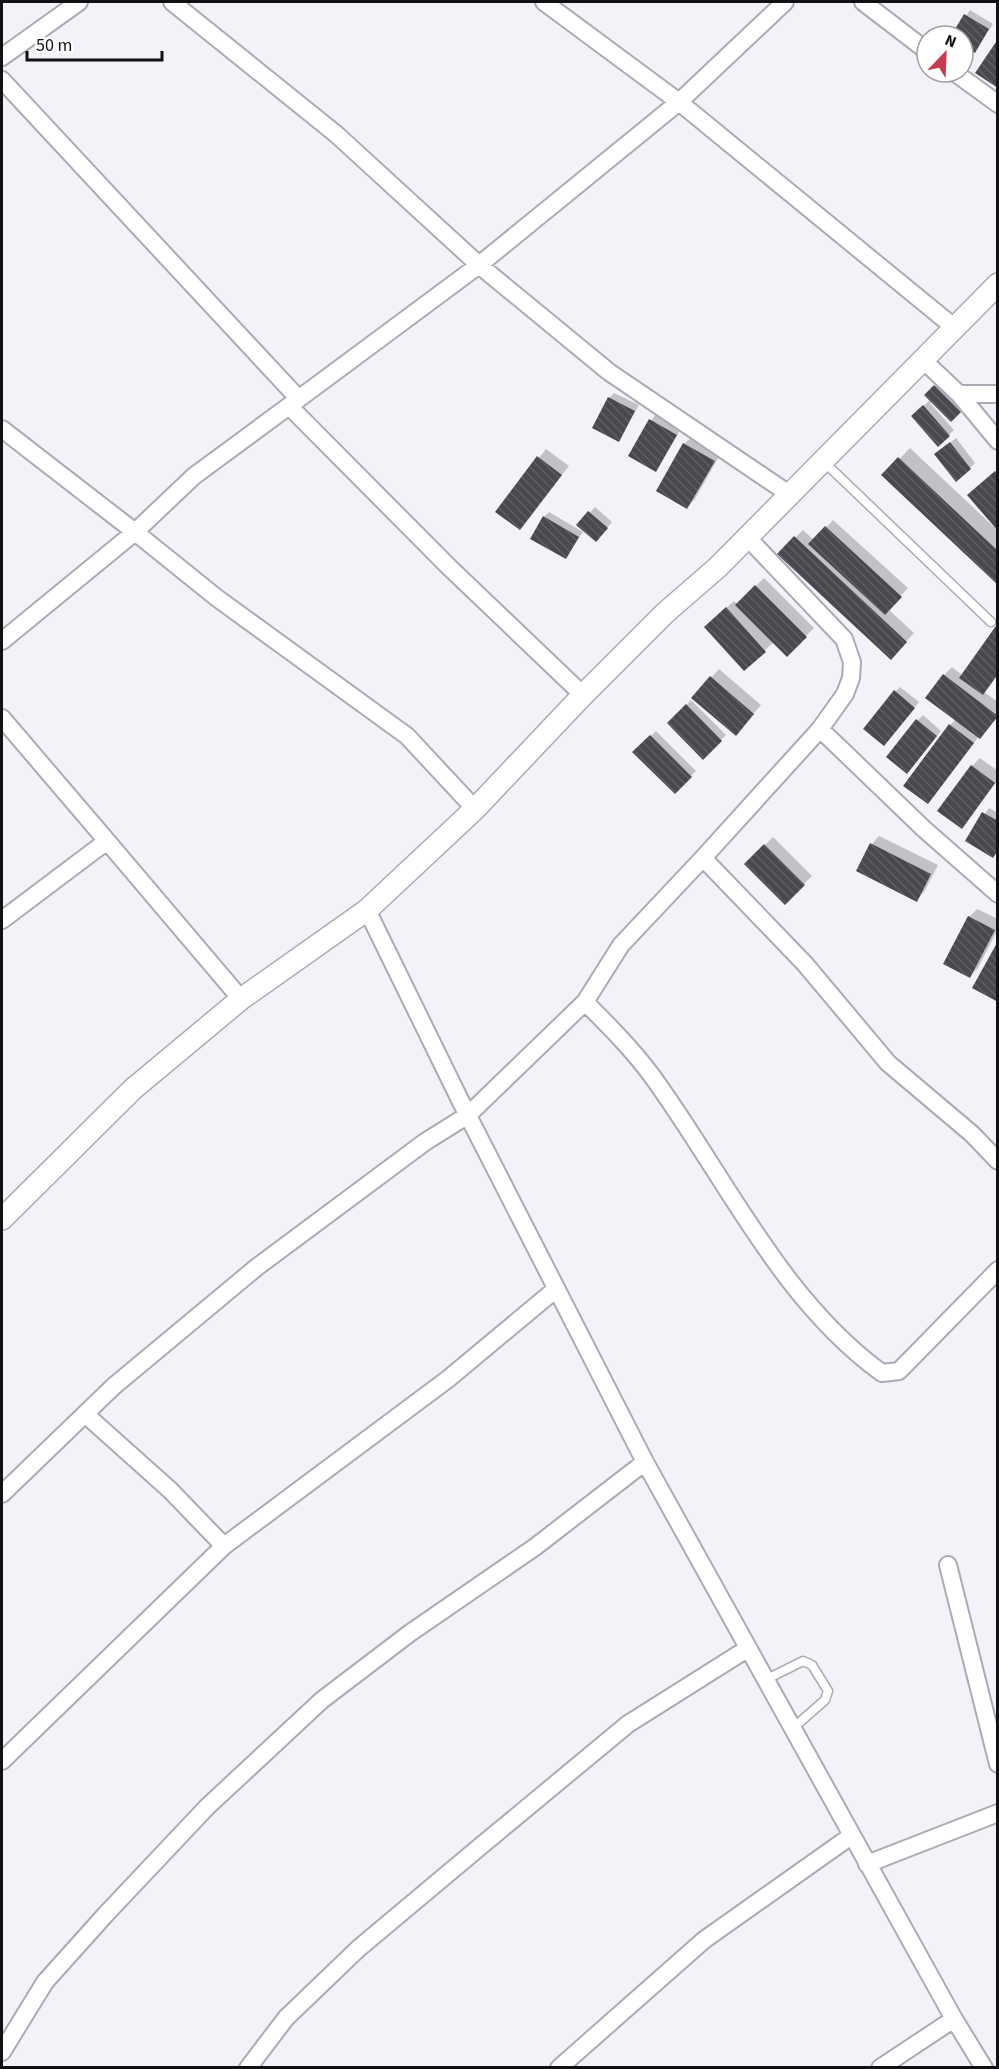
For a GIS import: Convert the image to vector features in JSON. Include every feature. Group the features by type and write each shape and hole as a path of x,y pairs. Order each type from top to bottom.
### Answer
{"street":[{"path":"2,57 79,2"},
{"path":"172,2 336,134 479,265 609,372 789,494"},
{"path":"544,2 679,102 955,328"},
{"path":"2,641 135,532 204,469 479,265 679,102 785,2"},
{"path":"863,2 915,42"},
{"path":"2,80 293,402 449,567 583,695"},
{"path":"970,84 998,104"},
{"path":"2,1219 133,1089 241,999 367,910 475,809 583,695 665,613 718,567 746,536 998,284"},
{"path":"923,360 959,394 998,441"},
{"path":"959,394 998,394"},
{"path":"2,429 217,598 407,736 475,809"},
{"path":"2,1494 114,1386 257,1267 424,1142 468,1115 585,1002 621,945 704,858 820,729 845,694 851,678 852,662 844,639 746,536"},
{"path":"2,718 241,999"},
{"path":"820,729 924,829 998,894"},
{"path":"2,920 107,841"},
{"path":"704,858 805,964 888,1063 972,1134 998,1161"},
{"path":"367,910 468,1115 645,1462 851,1836 954,2019 984,2067"},
{"path":"585,1002 651,1075 751,1226 818,1316 853,1352 882,1373 900,1371 998,1270"},
{"path":"2,1761 224,1546 448,1379 556,1289"},
{"path":"85,1414 170,1490 224,1546"},
{"path":"2,2052 45,1982 75,1948 207,1807 322,1700 410,1633 535,1548 645,1462"},
{"path":"948,1565 998,1764"},
{"path":"248,2067 286,2018 359,1948 628,1724 747,1649"},
{"path":"867,1864 998,1813"},
{"path":"559,2067 704,1940 851,1836"},
{"path":"880,2067 954,2019"}],"lane":[{"path":"822,460 991,622"},
{"path":"765,1680 803,1661 812,1665 828,1691 825,1700 792,1729"}],"building":[{"path":"964,14 989,29 975,53 975,24 958,24"},
{"path":"998,39 998,88 975,73"},
{"path":"934,385 961,412 951,422 924,395"},
{"path":"608,397 635,411 619,442 592,428"},
{"path":"923,405 950,436 938,447 911,416"},
{"path":"649,419 677,435 656,472 628,456"},
{"path":"950,442 971,469 956,482 934,454"},
{"path":"683,443 715,461 687,509 656,491"},
{"path":"537,456 562,475 520,530 495,512"},
{"path":"898,457 998,551 998,585 881,475"},
{"path":"995,471 998,474 998,531 967,495"},
{"path":"588,511 608,528 596,542 576,525"},
{"path":"543,516 579,537 566,559 530,539"},
{"path":"825,526 902,597 885,615 808,544"},
{"path":"794,536 907,642 891,660 777,554"},
{"path":"755,585 807,637 787,657 735,605"},
{"path":"726,607 766,652 744,671 704,627"},
{"path":"998,623 998,674 983,695 959,678"},
{"path":"943,674 998,716 980,739 925,698"},
{"path":"710,676 754,714 736,736 691,698"},
{"path":"894,690 915,708 884,746 863,729"},
{"path":"686,704 722,741 703,760 667,723"},
{"path":"916,719 937,736 907,774 886,757"},
{"path":"949,724 974,743 928,804 903,786"},
{"path":"650,735 692,777 675,794 632,752"},
{"path":"971,765 995,783 962,829 937,811"},
{"path":"982,812 998,821 998,850 993,858 965,841"},
{"path":"870,843 931,874 917,902 856,871"},
{"path":"764,844 805,885 785,905 744,864"},
{"path":"968,916 995,930 970,978 943,964"},
{"path":"998,941 998,1002 972,988"}]}
